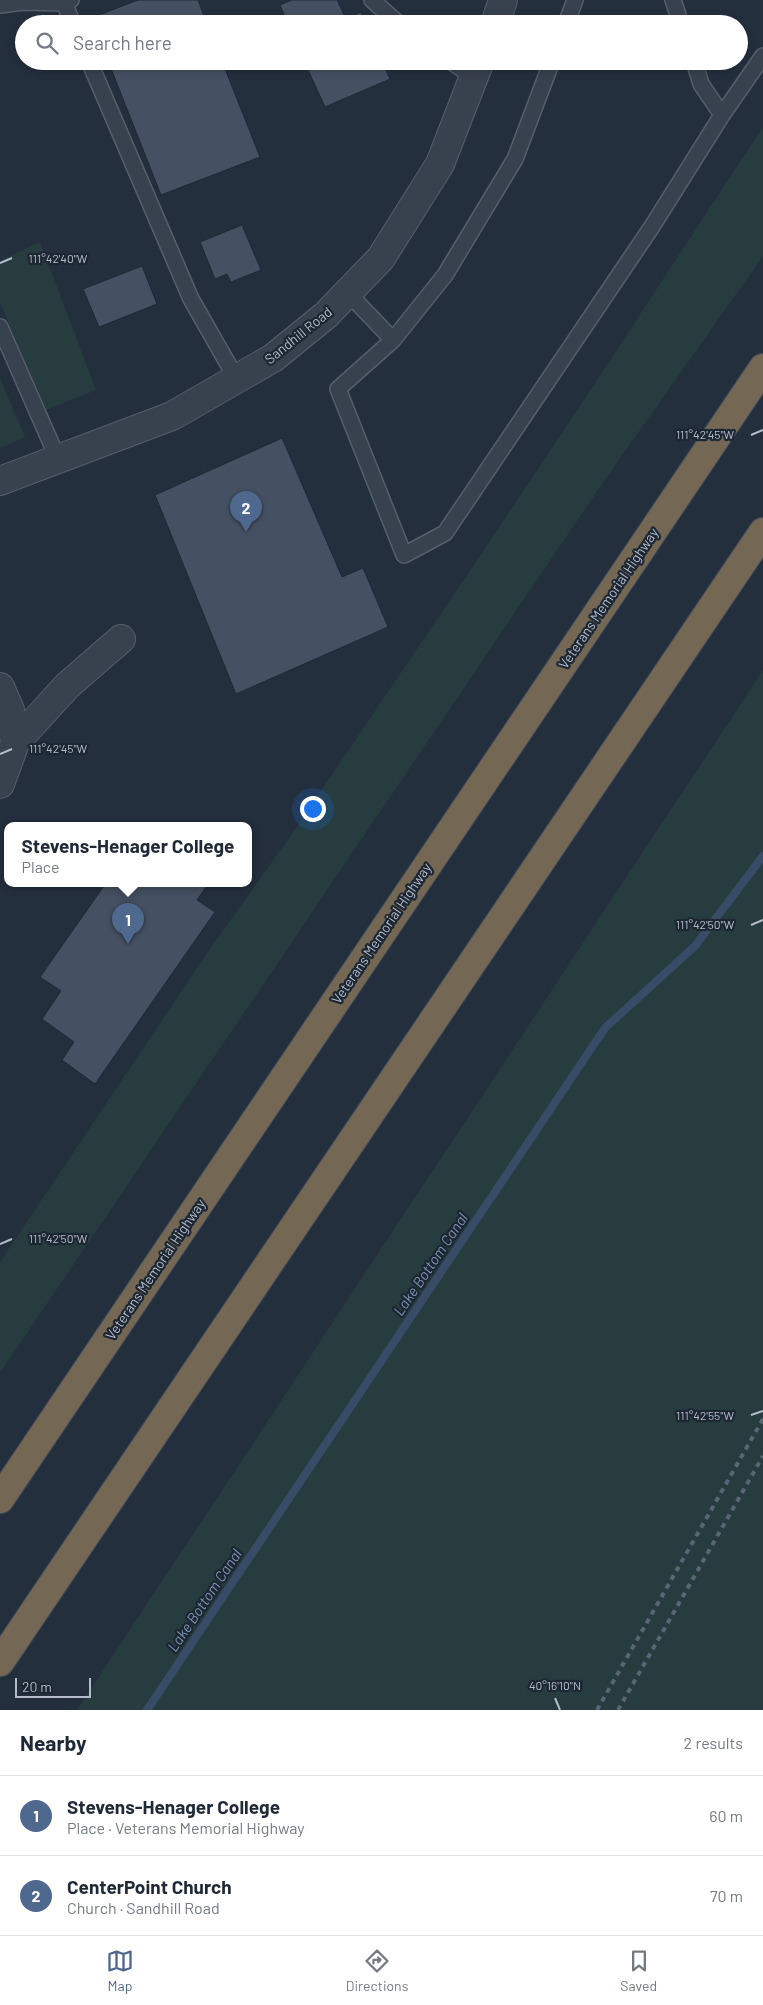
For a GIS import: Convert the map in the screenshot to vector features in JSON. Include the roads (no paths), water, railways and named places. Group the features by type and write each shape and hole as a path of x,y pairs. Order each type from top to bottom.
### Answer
{"highway":[{"name":"Veterans Memorial Highway","path":"0,1499 763,368"},
{"path":"0,1662 763,532"}],"street":[{"path":"498,15 503,0"},
{"name":"Sandhill Road","path":"0,481 172,416 273,358 326,314 381,258 440,164 477,70"},
{"path":"7,738 121,639"},
{"path":"0,687 10,710 0,784"}],"lane":[{"path":"372,0 389,15"},
{"path":"569,15 575,0"},
{"path":"673,0 678,15"},
{"path":"0,5 23,2 67,2 71,15"},
{"path":"549,70 515,159 445,276 393,340 338,389 404,555 445,533 653,225 722,115 763,56"},
{"path":"93,70 191,299 236,378"},
{"path":"697,70 701,84 722,115"},
{"path":"347,292 393,340"},
{"path":"0,327 58,459"}],"waterway":[{"name":"Lake Bottom Canal","path":"147,1710 605,1028 695,946 763,856"}],"railway":[{"path":"597,1710 763,1419"},
{"path":"618,1710 763,1456"}],"place":[{"name":"CenterPoint Church","path":"246,532"},
{"name":"Stevens-Henager College","path":"128,944"}]}
